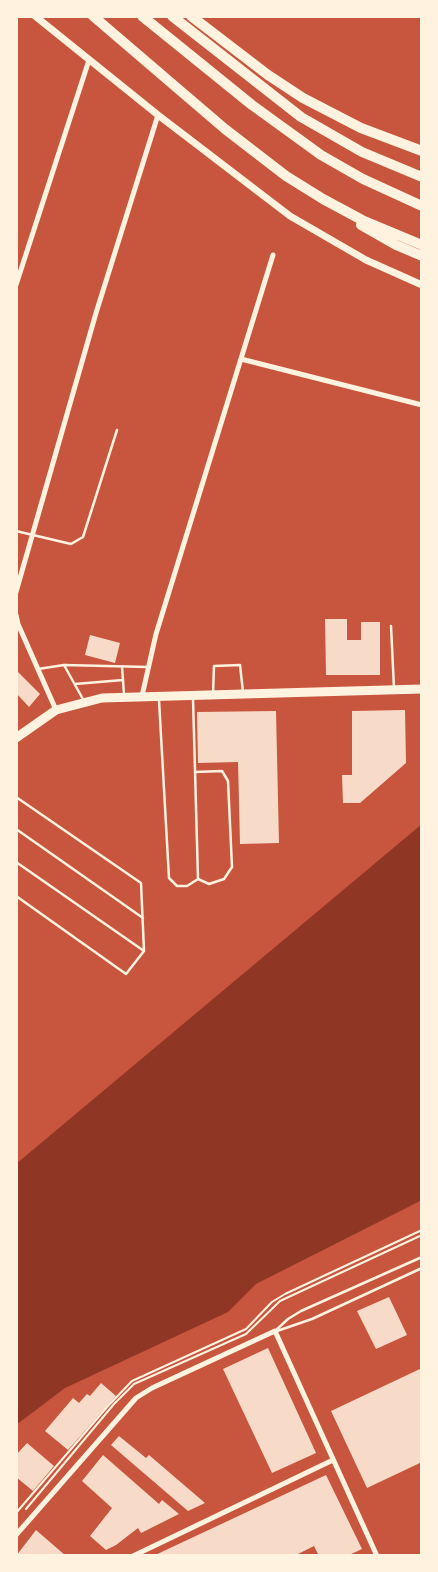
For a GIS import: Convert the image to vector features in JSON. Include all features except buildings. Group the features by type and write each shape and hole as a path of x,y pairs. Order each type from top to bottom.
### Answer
{"highway":[{"path":"93,16 244,145 374,234 422,256"},
{"path":"142,16 269,118 321,155 384,190 422,206"},
{"path":"172,16 301,117 362,152 422,177"},
{"path":"192,16 268,75 303,98 361,128 422,151"},
{"path":"323,199 362,220 422,245"}],"main road":[{"path":"16,738 34,723 56,710 84,701 142,696 422,689"}],"street":[{"path":"35,16 158,115 290,216 366,260 422,285"},
{"path":"16,285 89,60"},
{"path":"16,592 96,313 158,115"},
{"path":"142,696 156,634 273,255"},
{"path":"241,359 422,405"},
{"path":"16,616 56,710"},
{"path":"16,1535 136,1398 152,1388 275,1331 377,1556"},
{"path":"133,1556 333,1460"}],"lane":[{"path":"16,531 71,544 83,537 117,430"},
{"path":"391,626 394,690"},
{"path":"38,669 64,664 148,667"},
{"path":"64,664 84,701"},
{"path":"213,694 214,666 240,665 243,694"},
{"path":"122,666 124,697"},
{"path":"75,684 123,680"},
{"path":"193,695 198,879"},
{"path":"158,696 169,878 177,886 188,886 198,879"},
{"path":"195,772 222,771 228,781 232,867 224,879 209,884 198,879"},
{"path":"16,797 141,883 144,951 126,974 16,896"},
{"path":"16,829 143,918"},
{"path":"16,862 144,951"},
{"path":"275,1331 288,1319 302,1311 422,1257"},
{"path":"275,1331 312,1318 422,1268"}],"shaded area":[{"path":"422,824 422,1200 256,1284 228,1312 65,1388 16,1425 16,1164"}]}
